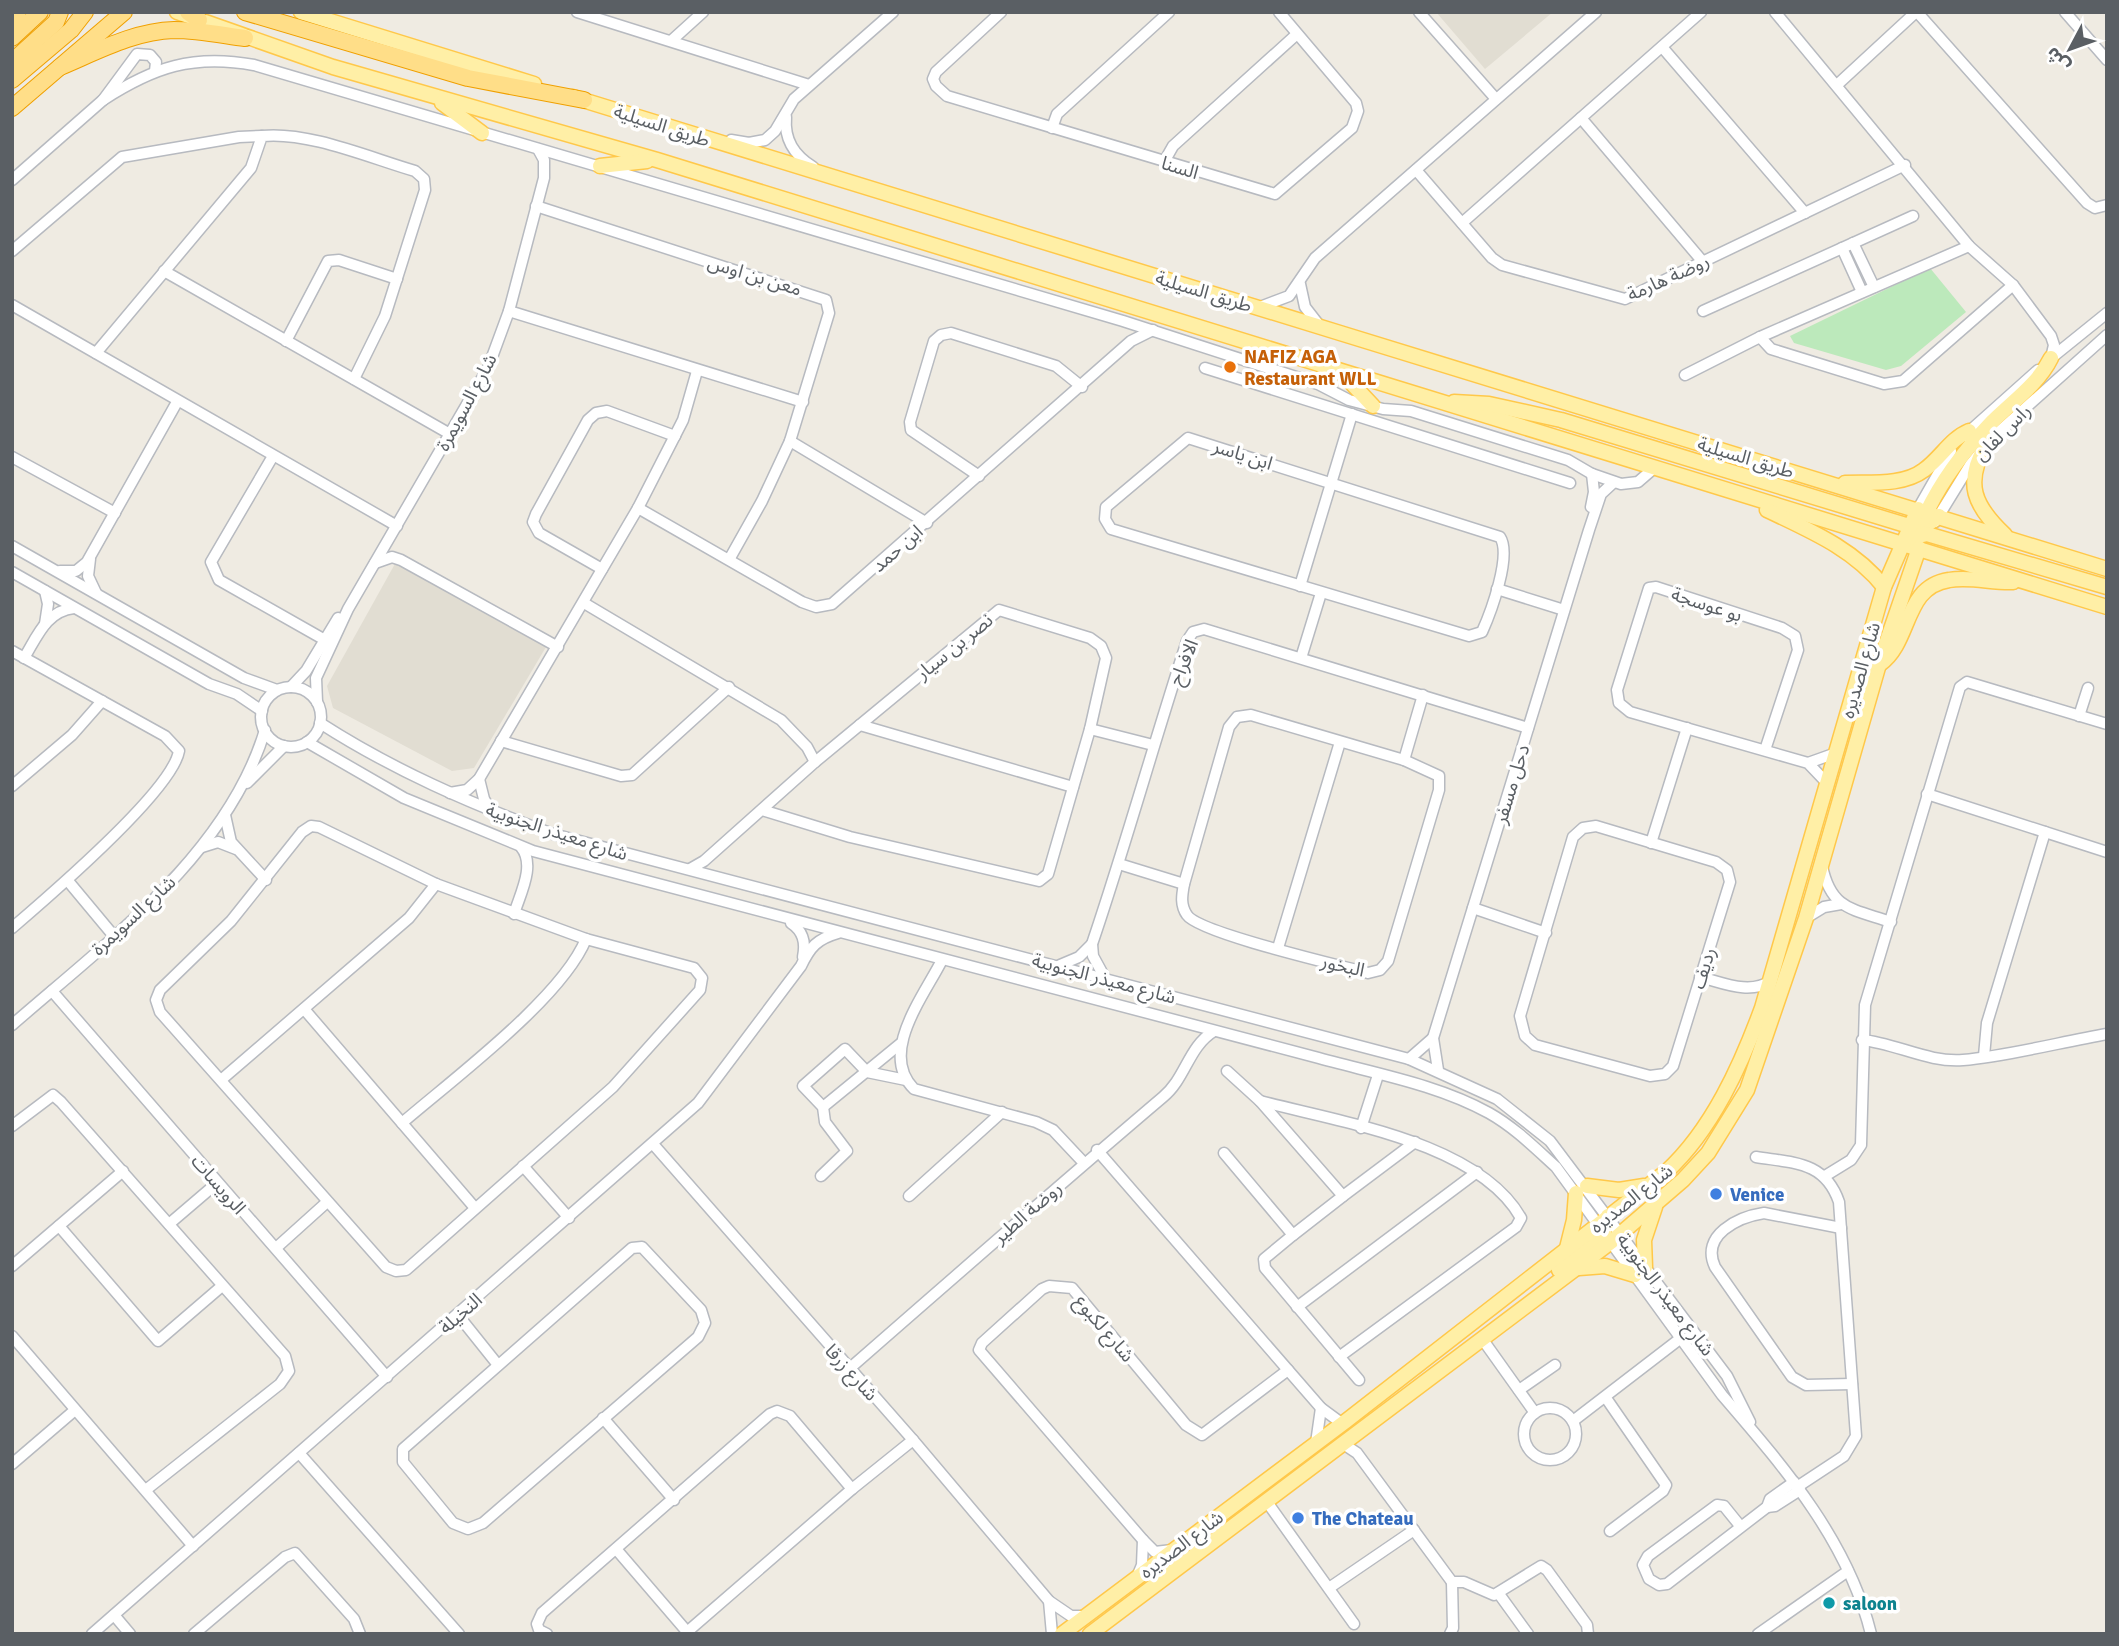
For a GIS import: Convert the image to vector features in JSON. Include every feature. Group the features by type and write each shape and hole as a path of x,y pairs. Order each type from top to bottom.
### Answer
{"highway":[{"path":"12,24 18,12"},
{"path":"12,38 40,12"},
{"path":"12,62 56,22 60,12"},
{"path":"12,80 71,30 85,12"},
{"path":"12,108 124,12"},
{"path":"245,12 468,78 584,100"},
{"path":"60,67 120,41 149,33 175,30 246,38"}],"main road":[{"name":"طريق السيلية","path":"177,12 246,38 436,98 657,160 1653,469 1901,543"},
{"name":"طريق السيلية","path":"301,12 682,133 1319,325 2107,569"},
{"path":"436,98 482,133"},
{"path":"600,166 657,160"},
{"path":"1918,534 1928,512 1971,445 2036,381 2052,358"},
{"path":"1342,373 1373,406"},
{"path":"1439,402 1489,404 1537,413 1918,534 2107,586"},
{"path":"1832,484 1912,477 1931,464 1958,436 1969,431"},
{"path":"1986,444 1975,471 1976,499 1989,520 2008,538"},
{"path":"1726,490 1831,541 1867,568 1884,587"},
{"path":"1918,534 2024,581 2107,607"},
{"name":"شارع الصديره","path":"1090,1634 1267,1502 1352,1445 1577,1268 1652,1183 1687,1151 1744,1054 1762,1009 1884,587 1901,543 1918,534"},
{"name":"شارع الصديره","path":"1062,1634 1346,1421 1567,1248 1609,1229 1659,1200 1708,1153 1742,1101 1757,1068 1806,918 1918,534"},
{"path":"1879,664 1898,646 1910,610 1929,588 1956,579 2001,583 2024,581"},
{"path":"1534,1301 1545,1282 1654,1192 1666,1172"},
{"path":"1567,1248 1581,1190 1619,1190 1652,1183"},
{"path":"1577,1268 1605,1266 1640,1271 1646,1229 1659,1200"}],"street":[{"path":"577,12 809,85"},
{"path":"671,41 703,12"},
{"path":"682,133 749,143 765,140 775,131 794,99 894,12"},
{"path":"981,12 989,22"},
{"name":"السنا","path":"1001,12 936,72 933,79 936,86 947,96 1275,194 1283,191 1352,128 1359,111 1356,103 1279,12"},
{"path":"1052,128 1058,114 1169,12"},
{"path":"1419,12 1496,99"},
{"path":"1260,307 1283,300 1300,284 1315,258 1596,12"},
{"path":"1462,223 1701,12"},
{"path":"1775,12 1838,84 1969,246 2013,285 2046,329 2054,345 2052,358"},
{"path":"1838,84 1917,12 2087,203 2095,208 2107,205"},
{"path":"2065,12 2107,60"},
{"path":"1164,162 1172,146 1297,34"},
{"path":"1662,47 1805,214"},
{"path":"103,100 137,54 150,55 156,62 155,71"},
{"path":"12,180 103,100 155,71 170,65 201,61 254,65 1153,330 1373,406 1405,409 1568,460 1592,474 1614,482 1626,485 1638,482 1653,469"},
{"path":"787,114 787,136 795,153 829,178"},
{"path":"1581,118 1703,262"},
{"path":"96,353 251,168 262,136"},
{"path":"12,251 122,157 239,137 298,137 415,171 424,179 425,190 385,316 354,379"},
{"name":"شارع السويمرة","path":"317,702 316,678 348,609 488,368 509,311 544,178 544,160 538,149"},
{"name":"شارع السويمرة","path":"544,178 552,166 564,156"},
{"name":"روضة هارمة","path":"1416,170 1492,258 1503,265 1614,299 1625,299 1905,165"},
{"name":"معن بن اوس","path":"536,206 827,300 829,313 790,441 762,501 730,558"},
{"path":"1703,311 1913,216"},
{"path":"1853,243 1874,287"},
{"path":"1685,375 1760,337 1969,246"},
{"path":"1842,248 1862,292"},
{"path":"286,341 328,261 339,260 397,279"},
{"path":"164,271 450,434"},
{"path":"1300,284 1305,307 1319,325"},
{"path":"1760,337 1771,349 1884,384 1903,381 2013,285"},
{"path":"12,305 397,526"},
{"path":"509,311 803,402"},
{"name":"راس لفان","path":"1928,512 1936,473 1969,431 2107,313"},
{"path":"1123,321 1125,346"},
{"path":"2046,329 2067,338 2082,334"},
{"name":"ابن حمد","path":"638,508 730,558 802,602 816,607 832,604 1082,387 1125,346 1153,330"},
{"path":"979,476 915,436 911,430 934,341 941,335 951,333 1056,366 1082,387"},
{"name":"راس لفان","path":"1928,512 1986,444 2107,335"},
{"path":"1260,366 1264,386"},
{"path":"1205,368 1570,483"},
{"path":"449,793 467,790 479,779 584,603 675,436 697,371"},
{"path":"1264,386 1277,371"},
{"path":"54,570 76,571 91,556 177,402"},
{"path":"602,569 539,533 533,522 536,514 589,420 596,413 607,411 675,436"},
{"path":"1300,586 1352,414"},
{"path":"1445,422 1447,444"},
{"path":"1447,444 1462,427"},
{"name":"ابن ياسر","path":"1188,438 1331,483 1500,537 1504,548 1497,589 1484,627 1474,637 1111,529 1105,519 1106,507 1188,438"},
{"path":"790,441 927,523"},
{"path":"273,456 211,562 212,571 219,580 325,640"},
{"path":"12,457 115,513"},
{"name":"دحل مسفر","path":"1589,530 1588,518 1594,492 1592,474"},
{"name":"دحل مسفر","path":"1438,1070 1433,1038 1589,530 1601,494 1614,482"},
{"path":"12,546 243,678 277,690"},
{"path":"91,556 88,576 99,597"},
{"path":"375,563 392,557 401,560 558,647"},
{"path":"12,572 209,684 237,694 262,711"},
{"name":"بو عوسجة","path":"1765,750 1798,650 1795,636 1782,628 1652,586 1644,594 1617,697 1619,704 1630,712 1808,763 1828,784"},
{"path":"1497,589 1564,610"},
{"path":"45,591 48,604 45,624"},
{"path":"1301,658 1321,593"},
{"path":"584,603 781,720 807,747 815,762"},
{"path":"24,658 54,614 74,608"},
{"name":"شارع السويمرة","path":"290,687 306,671 348,609"},
{"name":"نصر بن سيار","path":"690,869 714,852 815,762 999,610 1090,638 1101,646 1106,658 1090,729 1048,874 1039,881 850,837 762,810"},
{"name":"الافراح","path":"1092,944 1119,864 1153,744 1187,641 1194,632 1204,629 1528,728"},
{"path":"12,651 174,743 179,751 178,759 122,826 68,881 12,928"},
{"path":"1825,1176 1851,1160 1861,1145 1865,1005 1957,693 1967,682 2107,724"},
{"path":"290,687 308,692 317,702 320,723 307,742 284,746 271,739 265,730 262,711 267,699 277,690 290,687"},
{"path":"501,741 621,776 632,775 729,687"},
{"path":"2079,716 2088,688"},
{"path":"1404,760 1423,695"},
{"path":"12,786 72,735 102,701"},
{"name":"البخور","path":"1251,715 1339,742 1404,760 1439,776 1439,790 1388,961 1380,971 1368,973 1199,925 1187,916 1181,903 1184,884 1229,727 1237,717 1251,715"},
{"name":"شارع معيذر الجنوبية","path":"320,723 379,759 449,793 553,834 1409,1059 1438,1070 1497,1099 1526,1119 1550,1141 1581,1190 1640,1271 1727,1376 1751,1425"},
{"path":"860,725 1073,787"},
{"path":"1651,843 1687,728"},
{"path":"1090,729 1153,744"},
{"name":"شارع السويمرة","path":"12,1025 155,897 200,848 238,793 265,730"},
{"name":"شارع معيذر الجنوبية","path":"307,742 404,798 550,856 1214,1031 1458,1099 1490,1114 1532,1144 1581,1190"},
{"path":"1278,948 1339,742"},
{"name":"شارع السويمرة","path":"238,793 284,746"},
{"path":"1808,763 1836,753"},
{"path":"479,779 484,799 491,811"},
{"path":"1927,794 2107,852"},
{"path":"225,815 227,832 238,849 266,880"},
{"path":"311,826 436,884 586,939 694,968 702,978 700,990 613,1087 406,1270 396,1272 386,1268 326,1203 160,1012 156,1000 160,990 231,921 302,832 311,826"},
{"name":"رديف","path":"1596,826 1716,862 1727,870 1730,882 1673,1066 1665,1074 1650,1076 1535,1045 1525,1036 1520,1016 1546,933 1573,837 1583,828 1596,826"},
{"path":"1984,1056 1987,1023 2045,832"},
{"path":"200,848 218,842 238,849"},
{"path":"514,914 526,874 527,856 519,845"},
{"path":"714,852 714,864 724,878"},
{"path":"526,874 538,860 550,856"},
{"path":"1119,864 1184,884"},
{"path":"1822,864 1827,888 1841,905"},
{"path":"68,881 113,935"},
{"path":"221,1080 409,918 436,884"},
{"path":"1806,918 1824,907 1841,905 1891,922"},
{"path":"1473,908 1546,933"},
{"path":"783,918 799,928 804,940 801,966"},
{"name":"النخيلة","path":"92,1634 698,1103 801,966 815,943 838,933"},
{"path":"402,1123 503,1035 568,972 586,939"},
{"path":"1059,966 1079,957 1092,944"},
{"path":"1092,944 1093,956 1105,978"},
{"path":"823,1107 900,1044 942,960"},
{"path":"1700,977 1743,988 1758,987 1772,981"},
{"path":"1743,988 1762,1009"},
{"name":"الرويسات","path":"51,991 387,1377"},
{"path":"304,1009 475,1208"},
{"path":"1177,1022 1190,1035 1194,1047"},
{"name":"روضة الطير","path":"849,1369 1097,1150 1174,1086 1194,1047 1214,1031"},
{"path":"1862,1040 1884,1042 1933,1057 1962,1060 2107,1034"},
{"path":"1409,1059 1433,1038"},
{"path":"900,1044 901,1073 914,1088 1002,1112 1053,1130 1084,1163"},
{"path":"821,1175 847,1151 825,1122 823,1107 803,1086 845,1049 867,1072 906,1080"},
{"path":"1227,1070 1260,1101 1343,1196"},
{"path":"1362,1128 1378,1075"},
{"path":"12,1126 52,1095 124,1171 285,1356 289,1371 280,1384 147,1489"},
{"path":"1260,1101 1415,1142 1478,1172 1519,1215 1520,1223 1339,1357"},
{"path":"909,1196 1002,1112"},
{"path":"1359,1380 1263,1263 1268,1255 1293,1235 1415,1142"},
{"name":"شارع زرقا","path":"653,1144 913,1440 1049,1601 1071,1616 1085,1616"},
{"path":"1097,1150 1321,1408 1340,1422 1346,1421"},
{"path":"1224,1153 1293,1235"},
{"path":"1741,1527 1724,1506 1717,1505 1648,1556 1643,1565 1645,1573 1659,1585 1667,1584 1767,1507 1770,1499 1797,1486 1844,1456 1853,1447 1856,1436 1839,1202 1825,1176 1800,1164 1756,1157"},
{"path":"523,1166 569,1218"},
{"path":"12,1266 124,1171"},
{"path":"1297,1307 1478,1172"},
{"path":"169,1224 217,1183"},
{"path":"275,1248 326,1203"},
{"path":"1840,1228 1763,1213 1730,1225 1713,1241 1710,1250 1715,1267 1797,1381 1812,1385 1852,1384"},
{"path":"59,1226 158,1340 222,1286"},
{"path":"642,1247 701,1310 705,1323 698,1337 603,1419 482,1522 468,1529 460,1527 408,1469 401,1455 407,1444 632,1248 642,1247"},
{"name":"شارع معيذر الجنوبية","path":"1640,1271 1681,1338 1722,1395 1751,1425 1825,1528 1848,1571 1871,1634"},
{"name":"شارع لكبوع","path":"1143,1540 979,1350 986,1338 1042,1289 1049,1286 1072,1288 1186,1425 1202,1435 1288,1370"},
{"path":"458,1315 498,1365"},
{"path":"12,1336 147,1489 192,1546"},
{"path":"1573,1421 1681,1338"},
{"path":"1483,1340 1535,1413"},
{"path":"1519,1390 1555,1365"},
{"path":"1606,1398 1666,1485 1663,1491 1610,1531"},
{"path":"1316,1443 1321,1408"},
{"path":"1548,1408 1558,1409 1573,1421 1576,1435 1572,1448 1562,1458 1548,1460 1534,1455 1526,1443 1525,1429 1535,1413 1548,1408"},
{"path":"12,1464 75,1410"},
{"path":"547,1634 539,1630 537,1624 542,1613 777,1411 794,1421 852,1489"},
{"path":"603,1419 674,1500"},
{"path":"616,1549 688,1633 852,1489 913,1440"},
{"path":"1352,1445 1452,1583 1453,1628 1450,1634"},
{"path":"299,1453 458,1634"},
{"path":"1267,1502 1354,1624"},
{"path":"1329,1588 1414,1530"},
{"path":"1143,1540 1155,1552 1172,1550"},
{"path":"1137,1577 1142,1565 1143,1540"},
{"path":"194,1634 285,1557 295,1553 354,1619 360,1634"},
{"path":"1452,1583 1464,1582 1490,1595 1499,1594 1534,1568 1544,1567 1584,1621 1588,1634"},
{"path":"1758,1634 1848,1571"},
{"path":"1499,1594 1528,1634"},
{"path":"1049,1601 1052,1634"},
{"path":"114,1615 130,1634"}],"shaded area":[{"path":"1436,12 1553,12 1485,69"},
{"path":"403,555 549,642 474,768 452,771 333,708 327,686 396,562"}],"green space":[{"path":"1930,268 1966,312 1901,366 1886,370 1794,343 1790,336"}],"place":[{"name":"NAFIZ AGA Restaurant WLL","path":"1230,367"},
{"name":"Venice","path":"1716,1194"},
{"name":"The Chateau","path":"1298,1518"},
{"name":"saloon","path":"1829,1603"}]}
